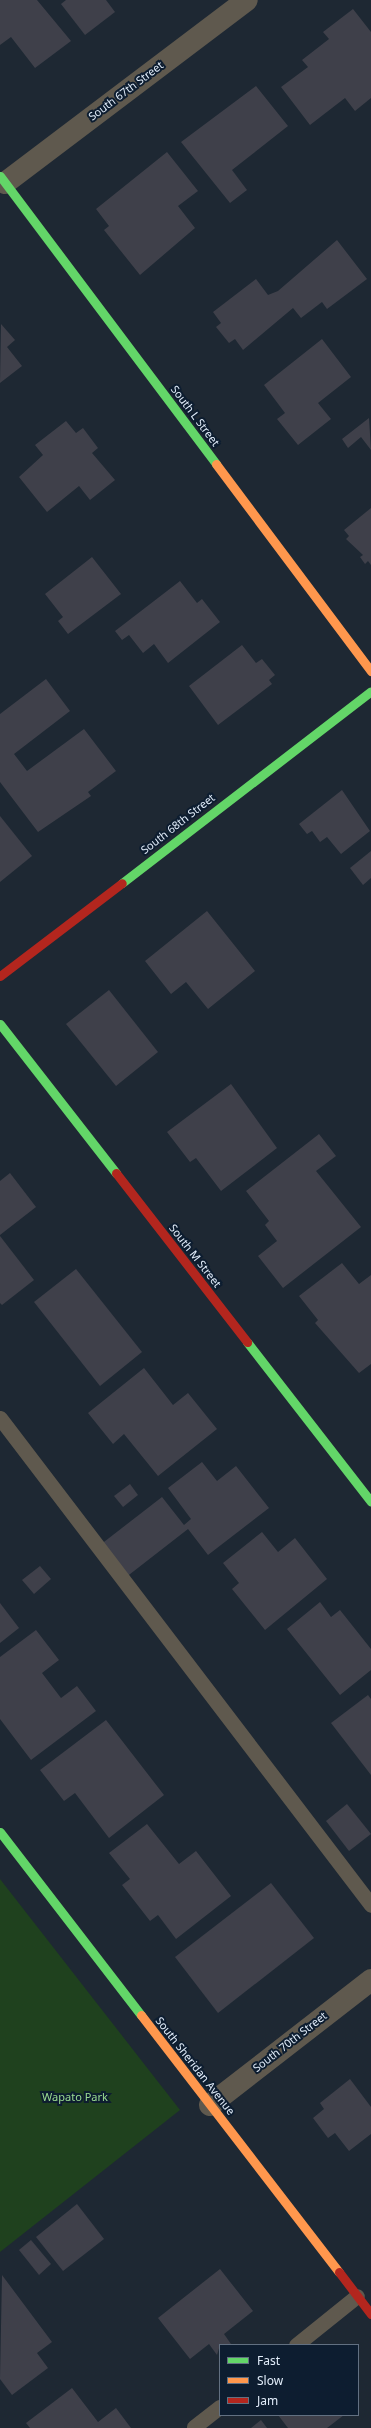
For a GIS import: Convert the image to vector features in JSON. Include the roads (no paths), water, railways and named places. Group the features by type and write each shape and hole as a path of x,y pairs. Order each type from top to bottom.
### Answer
{"street":[{"name":"South 67th Street","path":"3,179 248,0"},
{"name":"South L Street","path":"3,179 371,671"},
{"name":"South 68th Street","path":"0,976 371,691"},
{"name":"South M Street","path":"0,1024 371,1502"},
{"name":"South Sheridan Avenue","path":"0,1832 371,2314"},
{"name":"South 70th Street","path":"210,2105 371,1980"}],"lane":[{"path":"0,1418 371,1905"},
{"path":"297,2344 357,2296"},
{"path":"194,2427 219,2407"}],"park label":[{"name":"Wapato Park","path":"75,2097"}]}
